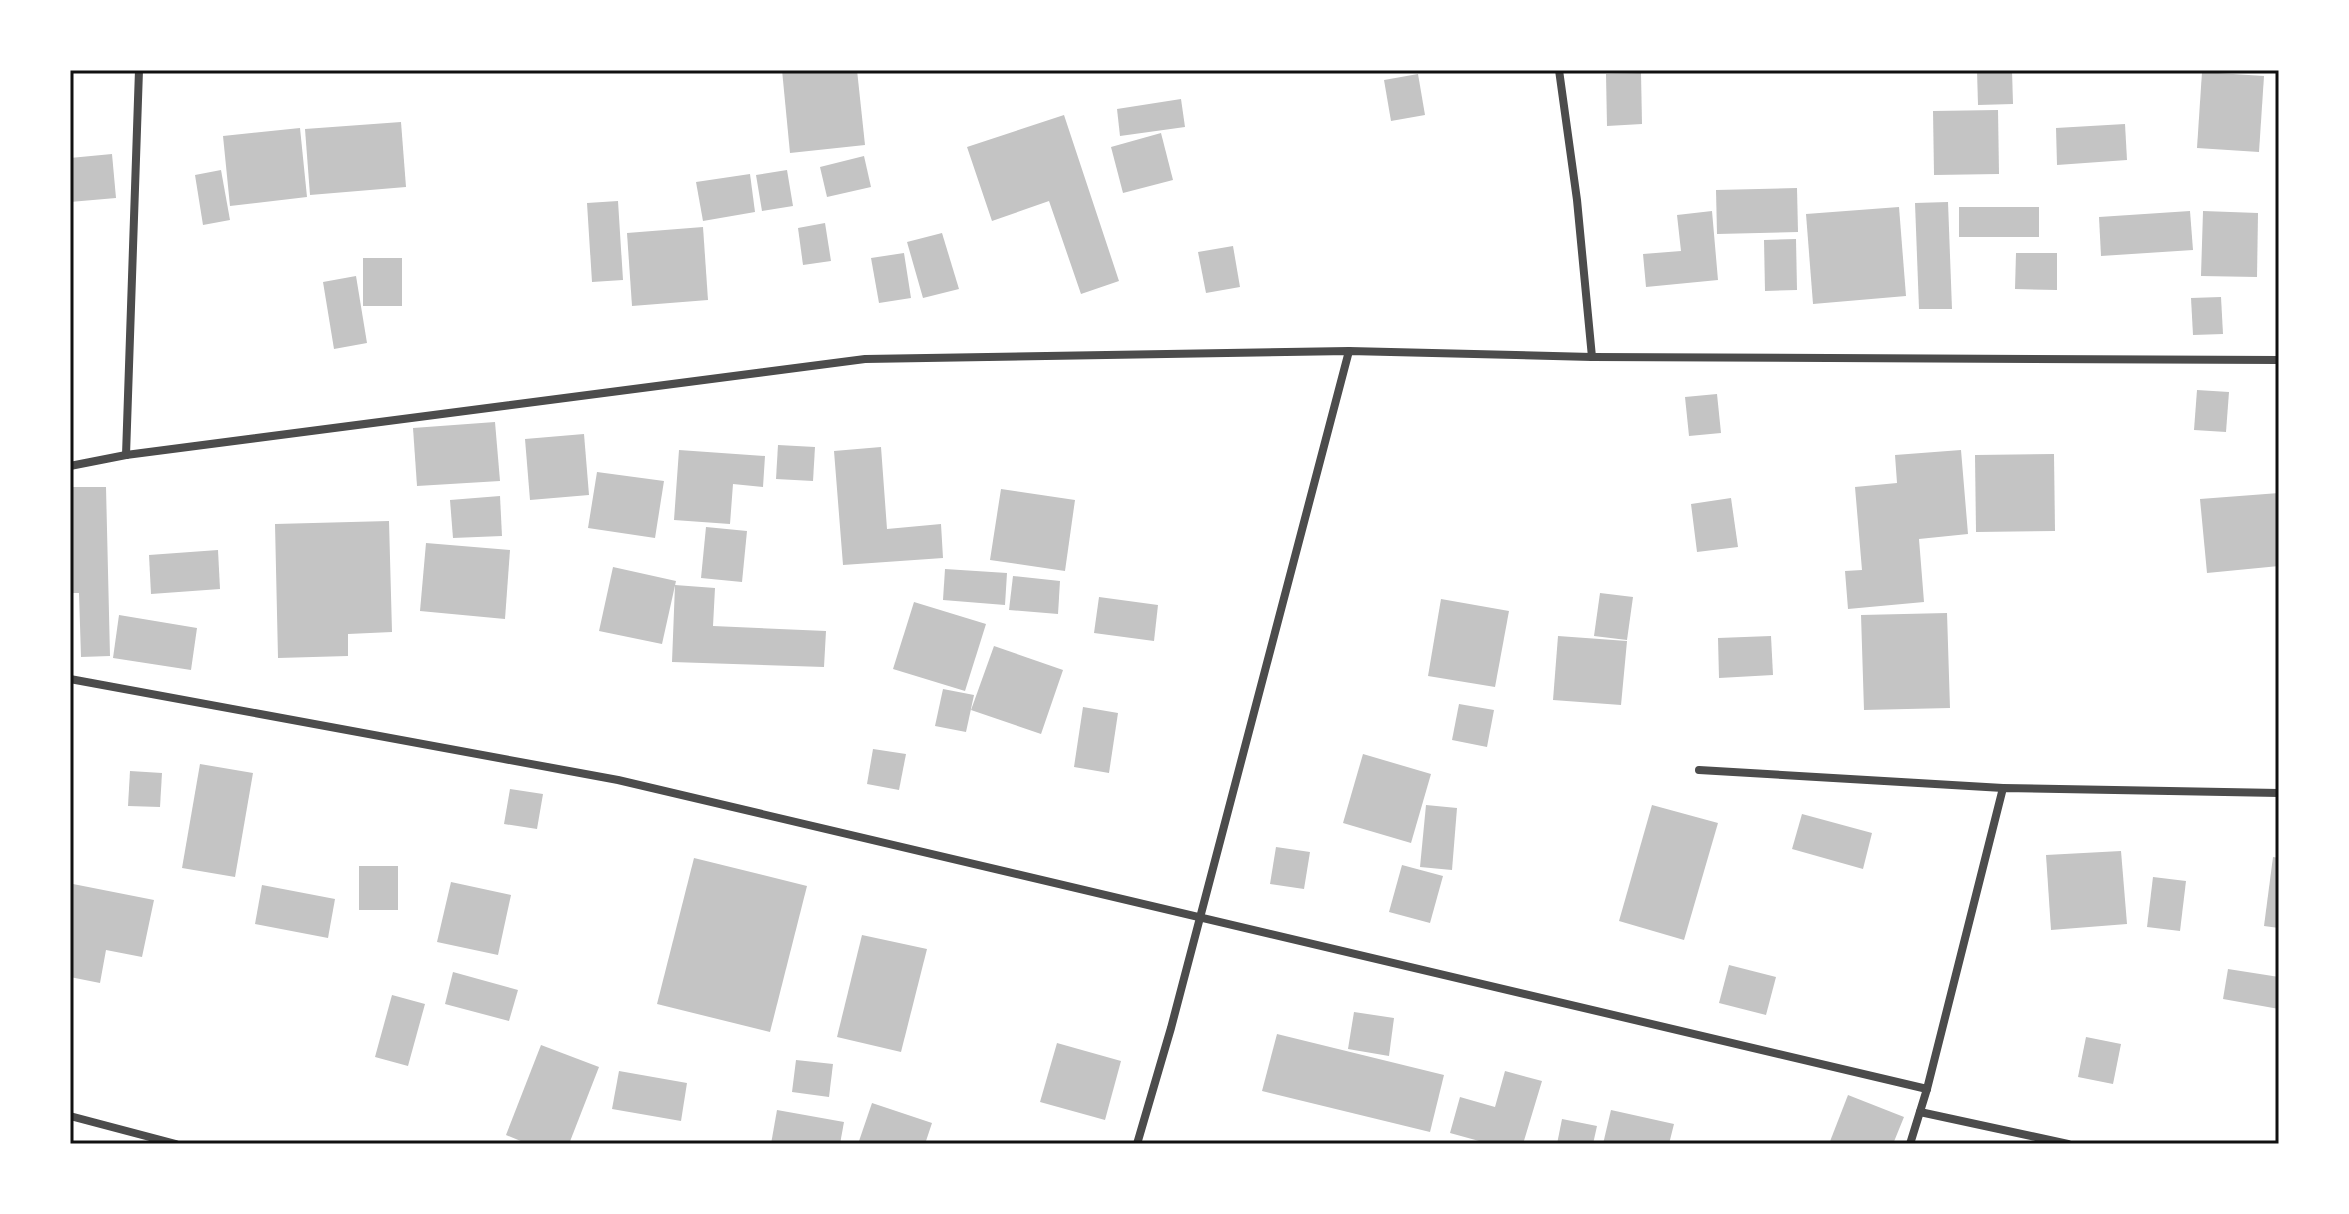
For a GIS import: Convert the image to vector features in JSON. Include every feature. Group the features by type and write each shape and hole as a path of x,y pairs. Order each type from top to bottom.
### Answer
{"street":[{"path":"126,455 139,70"},
{"path":"1559,70 1577,200 1592,357"},
{"path":"1137,1144 1349,351"},
{"path":"70,466 126,455 865,359 1349,351 1592,357 2279,360"},
{"path":"70,679 618,780 1927,1089"},
{"path":"1699,770 2003,788 2279,793"},
{"path":"1910,1144 1927,1089 2003,788"},
{"path":"1920,1112 2068,1144"},
{"path":"70,1116 176,1144"}],"building":[{"path":"782,70 857,70 865,145 790,153"},
{"path":"1977,70 2012,70 2013,104 1978,105"},
{"path":"2202,72 2264,76 2259,152 2197,148"},
{"path":"1641,73 1642,124 1607,126 1606,74"},
{"path":"1418,74 1425,115 1391,121 1384,80"},
{"path":"1181,99 1185,127 1120,136 1117,109"},
{"path":"1998,110 1999,174 1934,175 1933,111"},
{"path":"1064,115 1119,281 1081,294 1049,201 992,221 967,147"},
{"path":"401,122 406,187 310,195 305,129"},
{"path":"2125,124 2127,160 2057,165 2056,128"},
{"path":"300,128 307,197 230,206 223,136"},
{"path":"1161,133 1173,180 1123,193 1111,147"},
{"path":"112,154 116,198 70,202 70,158"},
{"path":"864,156 871,187 827,197 820,167"},
{"path":"221,170 230,220 203,225 195,175"},
{"path":"787,170 793,206 762,211 756,175"},
{"path":"750,174 755,212 703,221 696,182"},
{"path":"1797,188 1798,232 1717,234 1716,190"},
{"path":"618,201 623,280 592,282 587,203"},
{"path":"1948,202 1952,309 1919,309 1915,203"},
{"path":"1899,207 1906,296 1813,304 1806,214"},
{"path":"1959,207 2039,207 2039,237 1959,237"},
{"path":"1712,211 1718,280 1646,287 1643,254 1681,251 1677,215"},
{"path":"2190,211 2193,250 2101,256 2099,217"},
{"path":"2203,211 2258,213 2257,277 2201,276"},
{"path":"825,223 831,261 803,265 798,228"},
{"path":"703,227 708,300 632,306 627,233"},
{"path":"942,233 959,289 923,298 907,242"},
{"path":"1796,239 1797,290 1765,291 1764,240"},
{"path":"1233,246 1240,287 1206,293 1198,252"},
{"path":"904,253 911,298 879,303 871,258"},
{"path":"2016,253 2057,253 2057,290 2015,289"},
{"path":"363,258 402,258 402,306 363,306"},
{"path":"356,276 367,343 334,349 323,282"},
{"path":"2221,297 2223,334 2193,335 2191,298"},
{"path":"2197,390 2229,392 2226,432 2194,430"},
{"path":"1717,394 1721,433 1689,436 1685,397"},
{"path":"495,422 500,481 417,486 413,428"},
{"path":"584,434 589,495 530,500 525,439"},
{"path":"778,445 815,447 813,481 776,479"},
{"path":"881,447 887,529 941,524 943,558 843,565 834,451"},
{"path":"679,450 765,456 763,487 733,484 730,524 674,520"},
{"path":"1961,450 1968,534 1919,539 1924,602 1848,609 1845,571 1862,570 1855,487 1897,483 1895,455"},
{"path":"2054,454 2055,531 1976,532 1975,455"},
{"path":"597,472 664,481 655,538 588,528"},
{"path":"70,487 106,487 110,656 81,657 79,593 70,593"},
{"path":"1001,489 1075,500 1065,571 990,560"},
{"path":"2279,493 2279,566 2207,573 2200,499"},
{"path":"500,496 502,536 453,538 450,500"},
{"path":"1731,498 1738,547 1697,552 1691,504"},
{"path":"389,521 392,632 348,634 348,656 278,658 275,524"},
{"path":"706,527 747,531 742,582 701,578"},
{"path":"426,543 510,550 505,619 420,611"},
{"path":"218,550 220,589 151,594 149,555"},
{"path":"613,567 676,581 662,644 599,631"},
{"path":"945,569 1007,573 1005,605 943,600"},
{"path":"1013,576 1060,581 1058,614 1009,610"},
{"path":"675,585 715,588 713,626 826,631 824,667 672,662"},
{"path":"1600,593 1633,597 1627,640 1594,636"},
{"path":"1099,597 1158,605 1154,641 1094,633"},
{"path":"1441,599 1509,611 1495,687 1428,676"},
{"path":"914,602 986,624 965,691 893,669"},
{"path":"1947,613 1950,708 1864,710 1861,615"},
{"path":"119,615 197,628 191,670 113,658"},
{"path":"1558,636 1627,641 1621,705 1553,700"},
{"path":"1771,636 1773,675 1719,678 1718,638"},
{"path":"994,646 1063,670 1041,734 971,710"},
{"path":"943,689 974,695 966,732 935,726"},
{"path":"1459,704 1494,710 1487,747 1452,740"},
{"path":"1083,707 1118,713 1109,773 1074,767"},
{"path":"873,749 906,754 899,790 867,784"},
{"path":"1363,754 1431,774 1411,843 1343,823"},
{"path":"200,764 253,773 235,877 182,868"},
{"path":"130,771 162,773 160,807 128,806"},
{"path":"510,789 543,794 537,829 504,824"},
{"path":"1426,805 1457,808 1452,870 1420,867"},
{"path":"1652,805 1718,823 1684,940 1619,921"},
{"path":"1802,814 1872,833 1863,869 1792,849"},
{"path":"1276,847 1310,852 1304,889 1270,884"},
{"path":"2121,851 2127,924 2051,930 2046,855"},
{"path":"2273,857 2279,858 2279,928 2264,926"},
{"path":"694,858 807,886 770,1032 657,1004"},
{"path":"1402,865 1443,876 1430,923 1389,912"},
{"path":"359,866 398,866 398,910 359,910"},
{"path":"2153,877 2186,881 2180,931 2147,927"},
{"path":"451,882 511,895 498,955 437,942"},
{"path":"73,884 154,900 142,957 106,950 100,983 70,977 70,902"},
{"path":"262,885 335,899 328,938 255,924"},
{"path":"862,935 927,949 901,1052 837,1037"},
{"path":"1729,965 1776,977 1766,1015 1719,1003"},
{"path":"2228,969 2279,977 2279,1009 2223,999"},
{"path":"453,972 518,990 509,1021 445,1004"},
{"path":"392,995 425,1004 408,1066 375,1057"},
{"path":"1354,1012 1394,1018 1389,1056 1348,1049"},
{"path":"1277,1034 1444,1075 1430,1132 1262,1091"},
{"path":"2086,1037 2121,1044 2113,1084 2078,1077"},
{"path":"1057,1043 1121,1061 1105,1120 1040,1102"},
{"path":"541,1045 599,1067 569,1144 528,1144 506,1135"},
{"path":"796,1060 833,1064 829,1097 792,1092"},
{"path":"619,1071 687,1083 681,1121 612,1109"},
{"path":"1505,1071 1542,1081 1523,1144 1490,1144 1450,1133 1460,1097 1495,1107"},
{"path":"1848,1095 1904,1117 1893,1144 1829,1144"},
{"path":"872,1103 932,1123 925,1144 858,1144"},
{"path":"777,1110 844,1122 840,1144 771,1144"},
{"path":"1611,1110 1674,1124 1669,1144 1603,1144"},
{"path":"1562,1119 1597,1126 1593,1144 1557,1144"}]}
